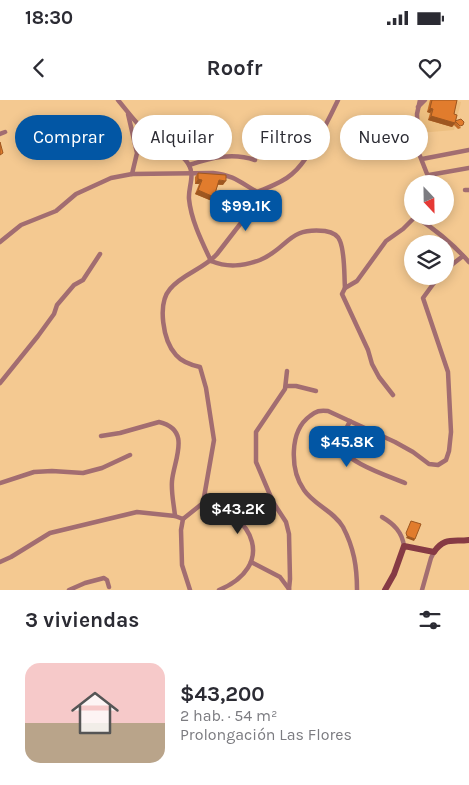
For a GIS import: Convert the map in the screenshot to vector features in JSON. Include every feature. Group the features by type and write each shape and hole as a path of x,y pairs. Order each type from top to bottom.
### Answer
{"street":[{"path":"118,100 150,136 185,159 191,174 191,205 202,242 211,261 230,266 248,263 268,256 300,232 307,230 329,232 335,235 341,242 345,288 342,294 368,350 372,364 379,377 394,396"},
{"path":"190,590 182,565 181,530 183,519 204,503 214,440 206,388 200,367 184,361 177,356 170,346 165,333 164,303 169,290 211,261 251,210 257,192 282,181 296,171 327,123 338,100"},
{"path":"417,114 420,100"},
{"path":"417,114 425,100"},
{"path":"126,110 137,153 132,174"},
{"path":"428,158 469,150"},
{"path":"189,166 226,156 242,156"},
{"path":"422,160 429,175 469,168"},
{"path":"0,242 21,225 56,212 83,190 111,178 132,174 227,175 234,177 257,192"},
{"path":"345,288 353,285 363,275 386,241 407,225"},
{"path":"429,225 469,262"},
{"path":"0,383 38,336 54,314 57,305 74,285 83,280 100,254"},
{"path":"454,263 463,256"},
{"path":"357,590 356,560 350,542 339,521 311,498 301,486 294,448 298,429 305,419 317,411 328,411 395,442 429,464 438,465 446,460 451,432 448,372 423,298 432,285"},
{"path":"287,371 286,386 256,432 256,462 273,502 286,522 289,534 289,589"},
{"path":"286,386 296,386 316,391"},
{"path":"350,421 341,440 344,452 354,461 405,483"},
{"path":"101,436 160,422 166,424 178,434 179,446 172,484 175,516"},
{"path":"0,483 34,472 83,473 102,468 130,455"},
{"path":"204,503 226,510 240,522 253,547 251,562 242,576 218,590"},
{"path":"0,562 50,533 60,530 81,527 137,512 175,516 183,519"},
{"path":"382,517 394,524 401,534 404,546 394,574 385,590"},
{"path":"422,590 431,558 439,546 448,541 469,540"},
{"path":"404,546 434,552"},
{"path":"251,562 280,577 289,589"},
{"path":"69,590 104,578 107,580 108,587"}],"shaded area":[{"path":"428,100 454,100 461,102 454,130 428,132 428,115 419,115 419,109"}],"building":[{"path":"432,100 457,100 454,114 457,115 455,123 431,116 433,109 430,108"},
{"path":"461,119 464,122 460,126 455,121"},
{"path":"0,142 3,153 0,155"},
{"path":"198,173 226,175 226,181 219,180 214,197 198,190 202,180 198,179"},
{"path":"411,521 421,524 415,539 407,536 406,533"}]}
